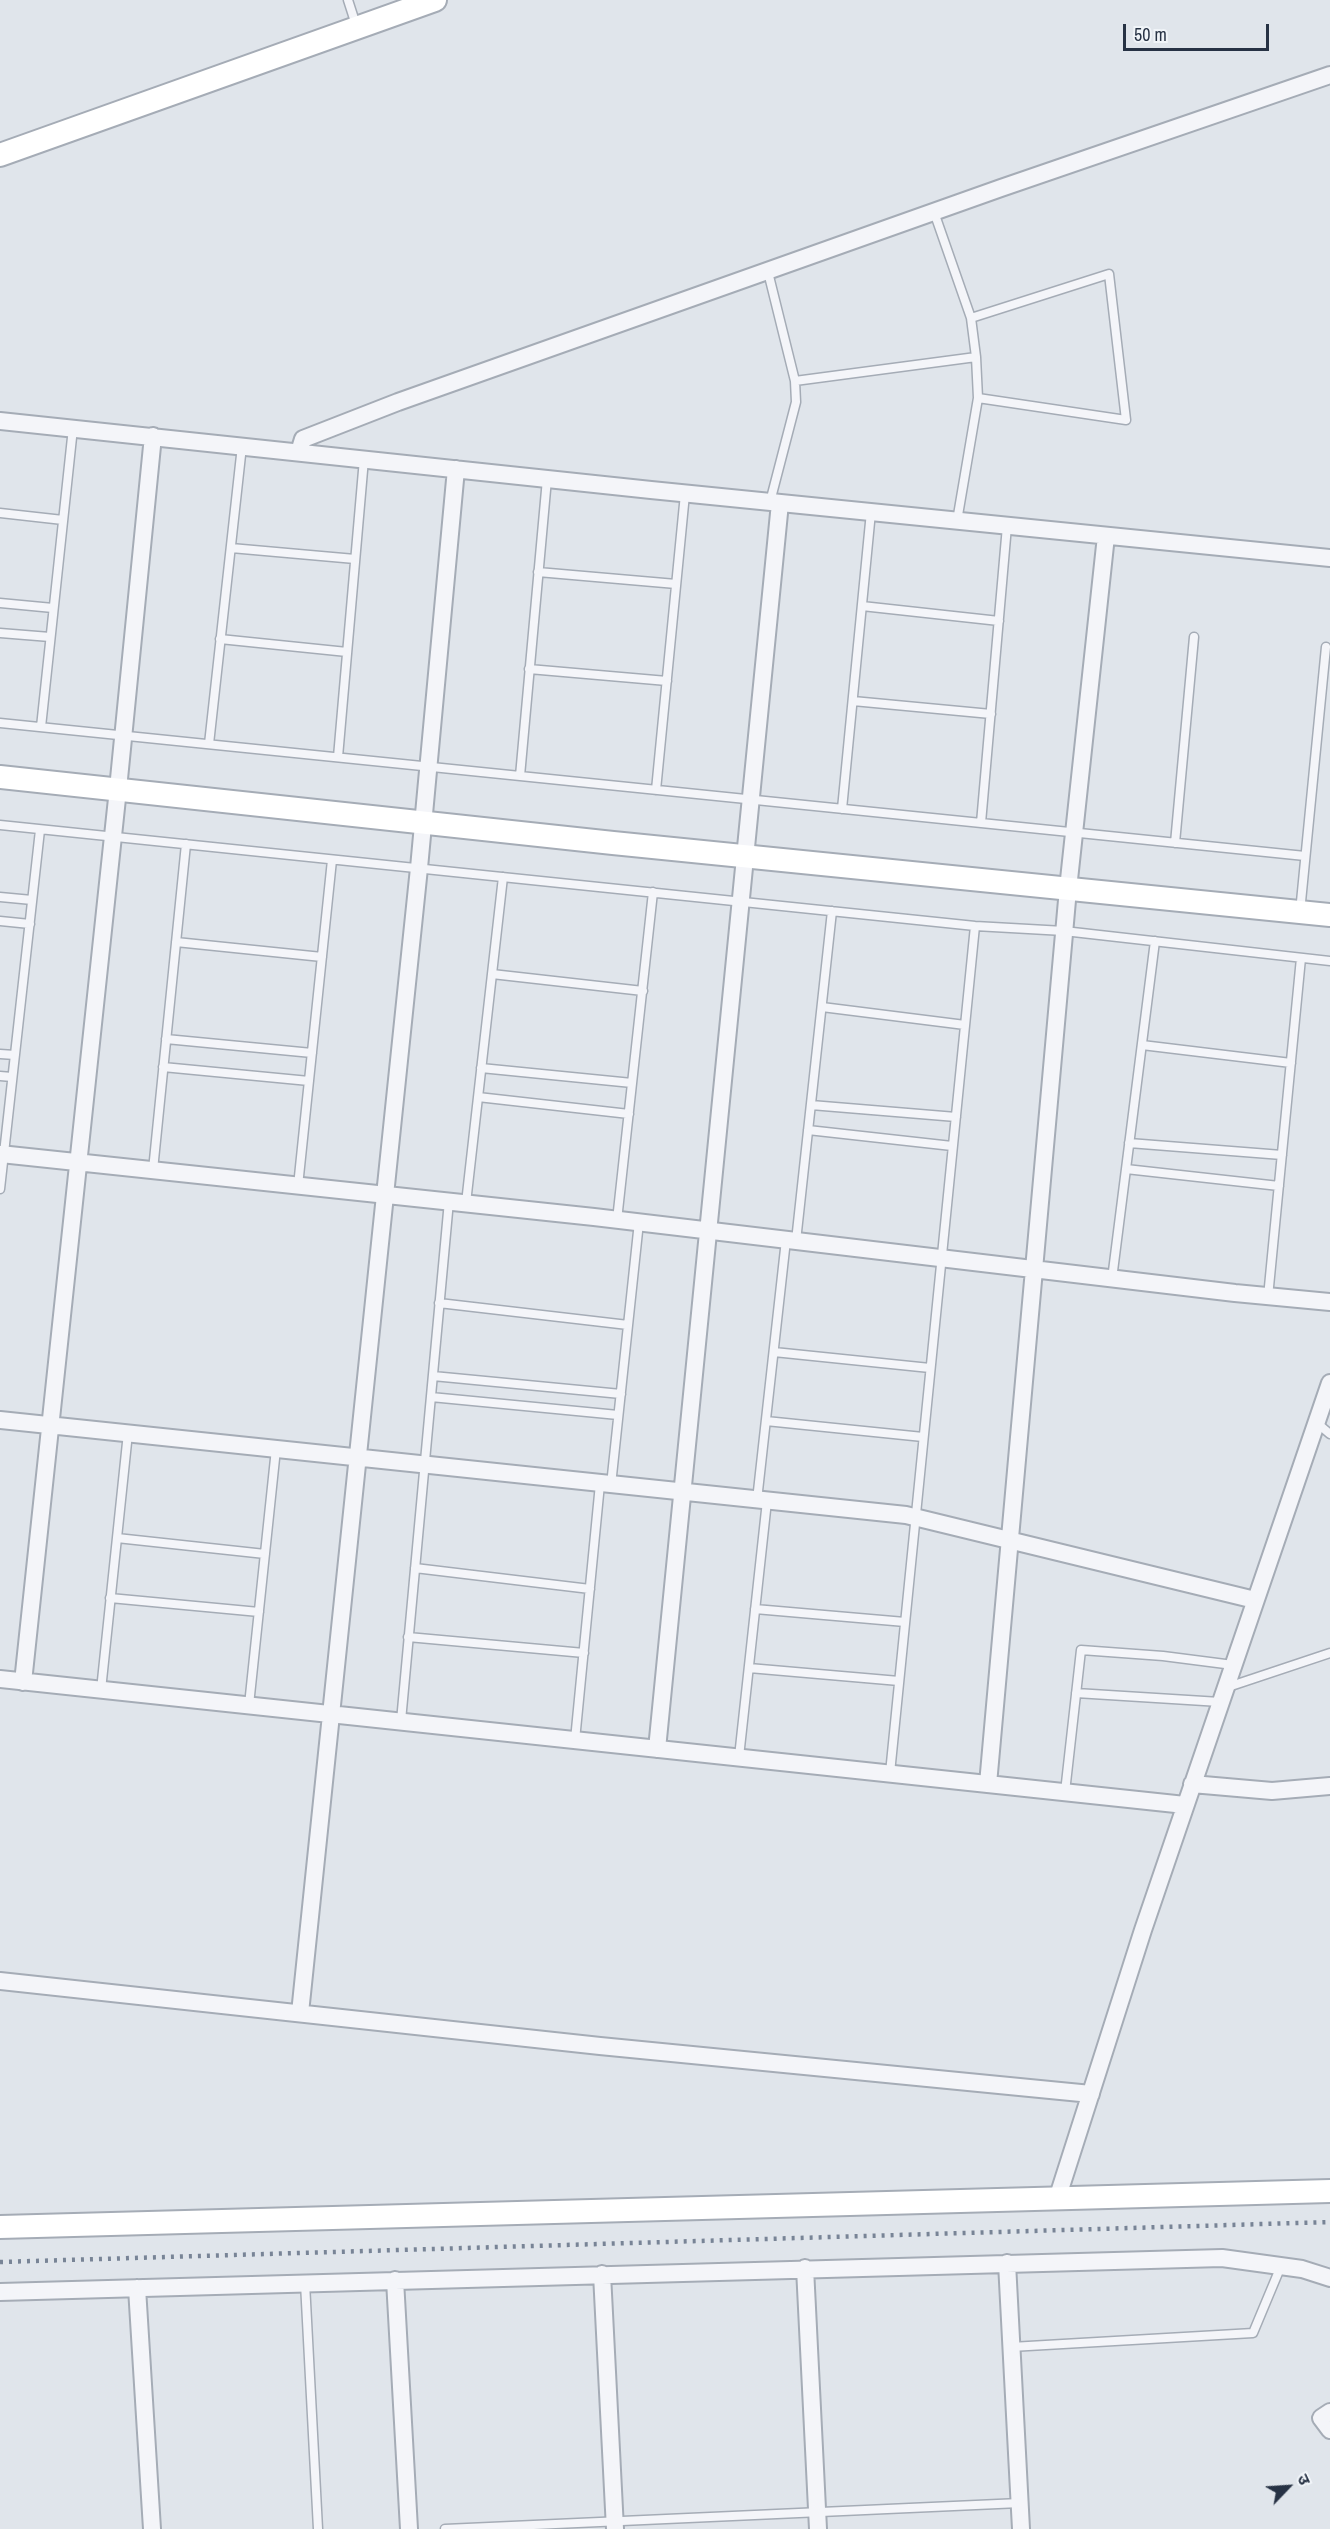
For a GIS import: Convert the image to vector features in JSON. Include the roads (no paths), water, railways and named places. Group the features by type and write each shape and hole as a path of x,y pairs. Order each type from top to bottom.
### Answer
{"street":[{"path":"0,155 435,0"},
{"path":"299,452 303,440 398,402 934,212 1330,75"},
{"path":"0,421 685,494 1330,558"},
{"path":"23,1682 124,735 153,436"},
{"path":"300,2013 419,868 456,469"},
{"path":"657,1749 746,856 775,503"},
{"path":"988,1784 1064,931 1106,536"},
{"path":"0,777 1330,915"},
{"path":"2,1154 639,1222 1034,1270 1330,1302"},
{"path":"1058,2196 1192,1784 1330,1383"},
{"path":"0,1420 915,1517 1255,1600"},
{"path":"0,1679 1185,1805"},
{"path":"1192,1784 1272,1791 1330,1786"},
{"path":"0,1981 624,2048 1091,2094"},
{"path":"0,2227 1330,2190"},
{"path":"0,2292 1222,2258 1302,2269 1330,2278"},
{"path":"1007,2263 1022,2529"},
{"path":"804,2268 818,2521"},
{"path":"602,2274 615,2525"},
{"path":"395,2280 409,2529"},
{"path":"137,2288 152,2529"},
{"path":"1330,2412 1321,2418 1330,2430"}],"lane":[{"path":"348,0 357,28"},
{"path":"934,212 971,318 976,357 978,398 957,521"},
{"path":"768,272 795,381 796,402 775,503"},
{"path":"971,318 1109,273 1125,420 978,398"},
{"path":"795,381 976,357"},
{"path":"41,727 73,428"},
{"path":"209,744 242,446"},
{"path":"338,757 364,459"},
{"path":"520,776 547,479"},
{"path":"656,790 685,494"},
{"path":"842,809 871,512"},
{"path":"0,513 63,520"},
{"path":"981,823 1007,526"},
{"path":"231,548 355,559"},
{"path":"538,572 676,584"},
{"path":"0,603 53,608"},
{"path":"862,606 999,621"},
{"path":"0,633 50,637"},
{"path":"1175,843 1194,637"},
{"path":"220,639 347,652"},
{"path":"1300,912 1326,647"},
{"path":"529,669 667,681"},
{"path":"853,701 991,714"},
{"path":"0,723 1305,856"},
{"path":"0,825 975,926 1064,931 1330,961"},
{"path":"0,1189 2,1154 40,830"},
{"path":"153,1170 186,844"},
{"path":"298,1186 332,860"},
{"path":"401,1721 439,1303 478,1097 503,877"},
{"path":"617,1220 654,892"},
{"path":"0,897 32,900"},
{"path":"740,1757 756,1609 766,1421 774,1352 808,1131 832,911"},
{"path":"0,921 30,924"},
{"path":"890,1773 975,926"},
{"path":"1112,1279 1155,941"},
{"path":"176,942 322,957"},
{"path":"1268,1297 1301,958"},
{"path":"492,974 642,991"},
{"path":"822,1007 965,1025"},
{"path":"166,1039 312,1053"},
{"path":"1142,1045 1291,1063"},
{"path":"0,1054 15,1055"},
{"path":"164,1067 309,1081"},
{"path":"481,1068 632,1083"},
{"path":"0,1076 12,1077"},
{"path":"478,1097 629,1114"},
{"path":"811,1105 956,1118"},
{"path":"808,1131 952,1146"},
{"path":"1130,1143 1282,1155"},
{"path":"1126,1169 1279,1186"},
{"path":"575,1740 590,1589 621,1394 639,1222"},
{"path":"439,1303 628,1325"},
{"path":"774,1352 930,1368"},
{"path":"433,1376 621,1394"},
{"path":"431,1397 618,1415"},
{"path":"766,1421 923,1437"},
{"path":"1316,1422 1330,1434"},
{"path":"101,1690 128,1433"},
{"path":"249,1705 276,1449"},
{"path":"117,1538 265,1554"},
{"path":"415,1568 590,1589"},
{"path":"110,1598 259,1612"},
{"path":"756,1609 905,1622"},
{"path":"408,1637 584,1653"},
{"path":"1065,1792 1082,1650 1163,1656 1233,1665"},
{"path":"1076,1693 1222,1695 1330,1653"},
{"path":"749,1668 899,1681"},
{"path":"1011,2347 1253,2333 1281,2266"},
{"path":"305,2283 318,2529"},
{"path":"445,2529 818,2521 1020,2503"}],"railway":[{"path":"0,2262 1330,2222"}]}
